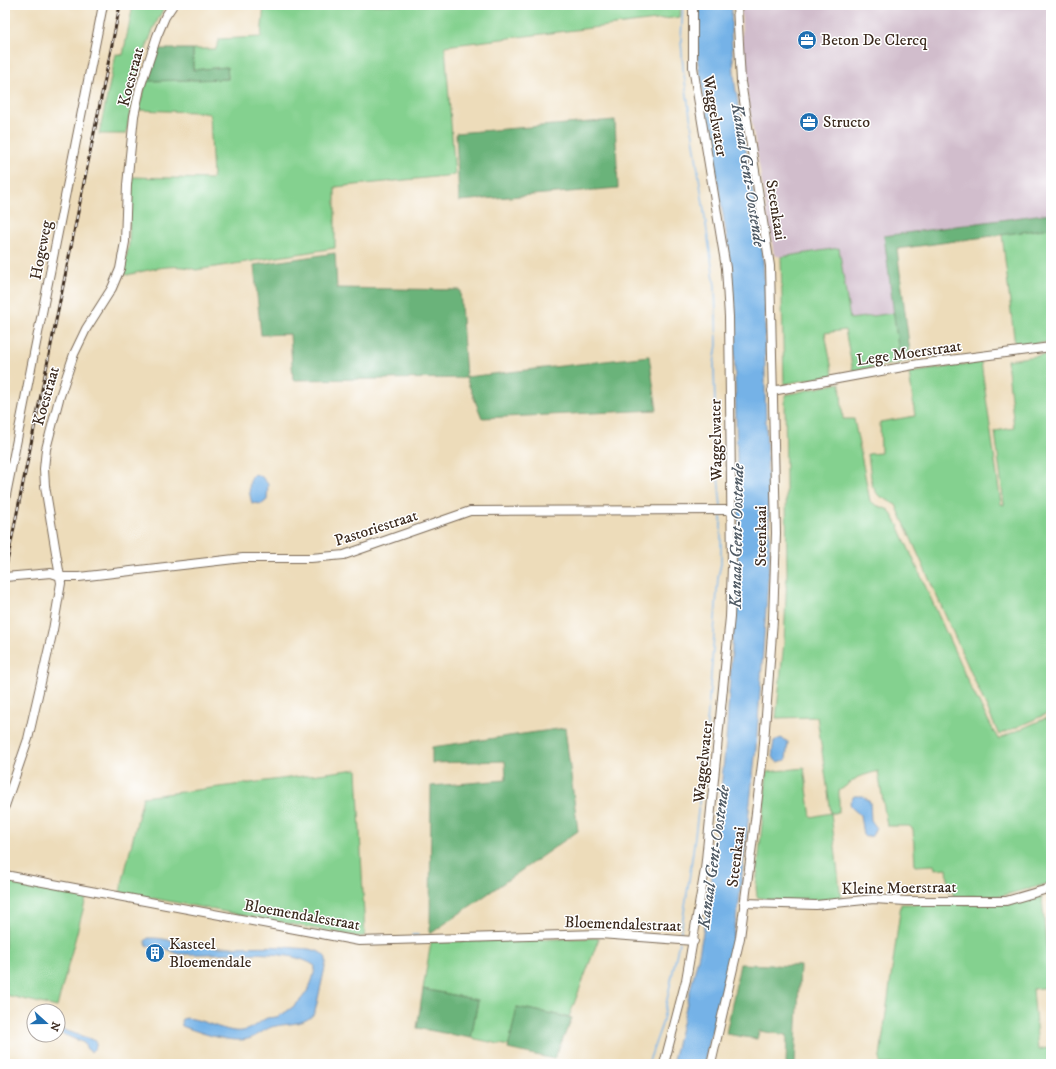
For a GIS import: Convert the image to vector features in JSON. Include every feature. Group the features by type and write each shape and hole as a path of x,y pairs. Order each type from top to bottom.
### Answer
{"street":[{"name":"Hogeweg","path":"5,500 103,5"},
{"name":"Koestraat","path":"5,806 22,758 39,695 61,583 58,575 55,540 44,477 46,449 62,387 74,354 86,329 112,288 120,269 125,242 127,185 134,116 140,88 157,36 173,5"},
{"name":"Waggelwater","path":"664,1064 694,941 707,854 730,617 732,566 725,510 729,317 726,268 693,66 693,5"},
{"name":"Steenkaai","path":"711,1064 734,966 744,904 762,756 774,620 776,534 770,266 741,82 736,5"},
{"name":"Lege Moerstraat","path":"772,391 919,364 1051,347"},
{"name":"Pastoriestraat","path":"5,577 51,573 78,578 243,558 311,558 344,555 470,511 725,510"},
{"name":"Bloemendalestraat","path":"5,875 353,940 600,934 694,941"},
{"name":"Kleine Moerstraat","path":"744,904 816,904 874,899 906,901 1006,901 1051,888"}],"shaded area":[{"path":"741,5 1051,5 1051,213 884,236 894,313 850,319 839,248 781,257 774,255 743,70"}],"green space":[{"path":"133,5 166,5 158,19 145,51 126,134 99,134 116,54 123,55"},
{"path":"264,5 681,5 680,17 445,46 455,175 335,187 335,248 196,270 170,267 127,275 123,273 129,244 130,177 213,179 210,114 196,112 138,110 147,81 228,79 227,67 193,70 193,49 216,49 219,39 261,37"},
{"path":"156,49 193,49 193,70 227,67 228,79 147,81"},
{"path":"615,120 618,188 459,201 456,133"},
{"path":"1051,213 1051,228 897,249 911,360 900,363 884,236"},
{"path":"1051,228 1051,342 1015,346 1002,234"},
{"path":"839,248 850,319 894,313 900,363 853,371 845,330 825,333 833,375 784,384 781,257"},
{"path":"335,253 337,288 460,290 466,377 649,356 657,410 482,418 466,378 293,380 290,334 261,335 254,265"},
{"path":"1051,354 1051,712 999,735 896,505 878,495 872,485 868,454 881,453 880,422 915,416 909,373 981,362 1001,504 1004,505 995,431 1014,428 1007,360"},
{"path":"840,383 843,419 854,419 870,501 889,510 898,525 970,686 998,739 1046,718 1051,726 1051,883 1001,896 953,896 953,891 949,892 947,868 935,869 934,865 915,866 913,829 909,826 887,826 878,771 858,777 839,791 839,813 831,813 817,717 776,718 784,642 787,574 785,395"},
{"path":"565,728 578,831 430,934 431,786 506,780 505,761 432,763 432,747"},
{"path":"804,768 811,817 831,813 841,899 788,901 757,897 756,887 767,772"},
{"path":"357,769 365,936 359,937 120,892 143,797"},
{"path":"5,880 87,895 58,1003 40,1003 6,995 5,998"},
{"path":"1042,897 1050,987 1033,989 1038,1050 1051,1047 1051,1064 879,1064 901,904 1010,904"},
{"path":"599,938 569,1017 517,1007 509,1046 471,1038 478,1000 423,989 431,942"},
{"path":"740,964 800,966 795,1064 786,1064 787,1035 759,1031 757,1039 726,1034"},
{"path":"423,989 478,1000 471,1038 417,1028"},
{"path":"517,1007 572,1018 554,1059 508,1049"}],"water":[{"name":"Kanaal Gent-Oostende","path":"698,5 732,5 731,33 735,85 762,245 765,290 765,390 770,553 756,748 739,903 730,955 704,1064 672,1064 699,954 709,900 726,741 739,538 733,303 728,245 698,63 696,32"},
{"path":"254,474 261,476 268,484 267,500 262,504 252,503 249,492 250,480"},
{"path":"781,738 788,742 786,760 777,762 773,757 774,741"},
{"path":"854,796 863,796 870,802 871,820 876,827 872,836 865,837 863,835 860,815 851,807 850,802"},
{"path":"148,938 200,946 283,947 308,949 320,952 326,958 326,963 315,1012 308,1019 298,1023 266,1029 254,1037 244,1040 216,1037 182,1026 181,1020 186,1018 235,1031 242,1031 267,1018 279,1016 293,1007 304,996 314,975 315,966 303,960 269,954 178,954 166,949 147,946 145,941"},
{"path":"66,1031 96,1041 96,1047 91,1052 87,1049 84,1043 66,1035"}],"waterway":[{"name":"Kanaal Gent-Oostende","path":"683,5 681,40 683,68 715,286 717,345 714,364 716,456 721,507"},
{"name":"Kanaal Gent-Oostende","path":"680,936 694,847 704,757 718,577 721,564 721,513"},
{"path":"1051,713 1049,717 1051,723"},
{"path":"412,935 418,935"},
{"path":"648,1064 662,1024 679,942"}],"railway":[{"path":"5,572 120,5"}],"place":[{"name":"Beton De Clercq","path":"807,40"},
{"name":"Structo","path":"809,122"},
{"name":"Kasteel Bloemendale","path":"155,953"}]}
